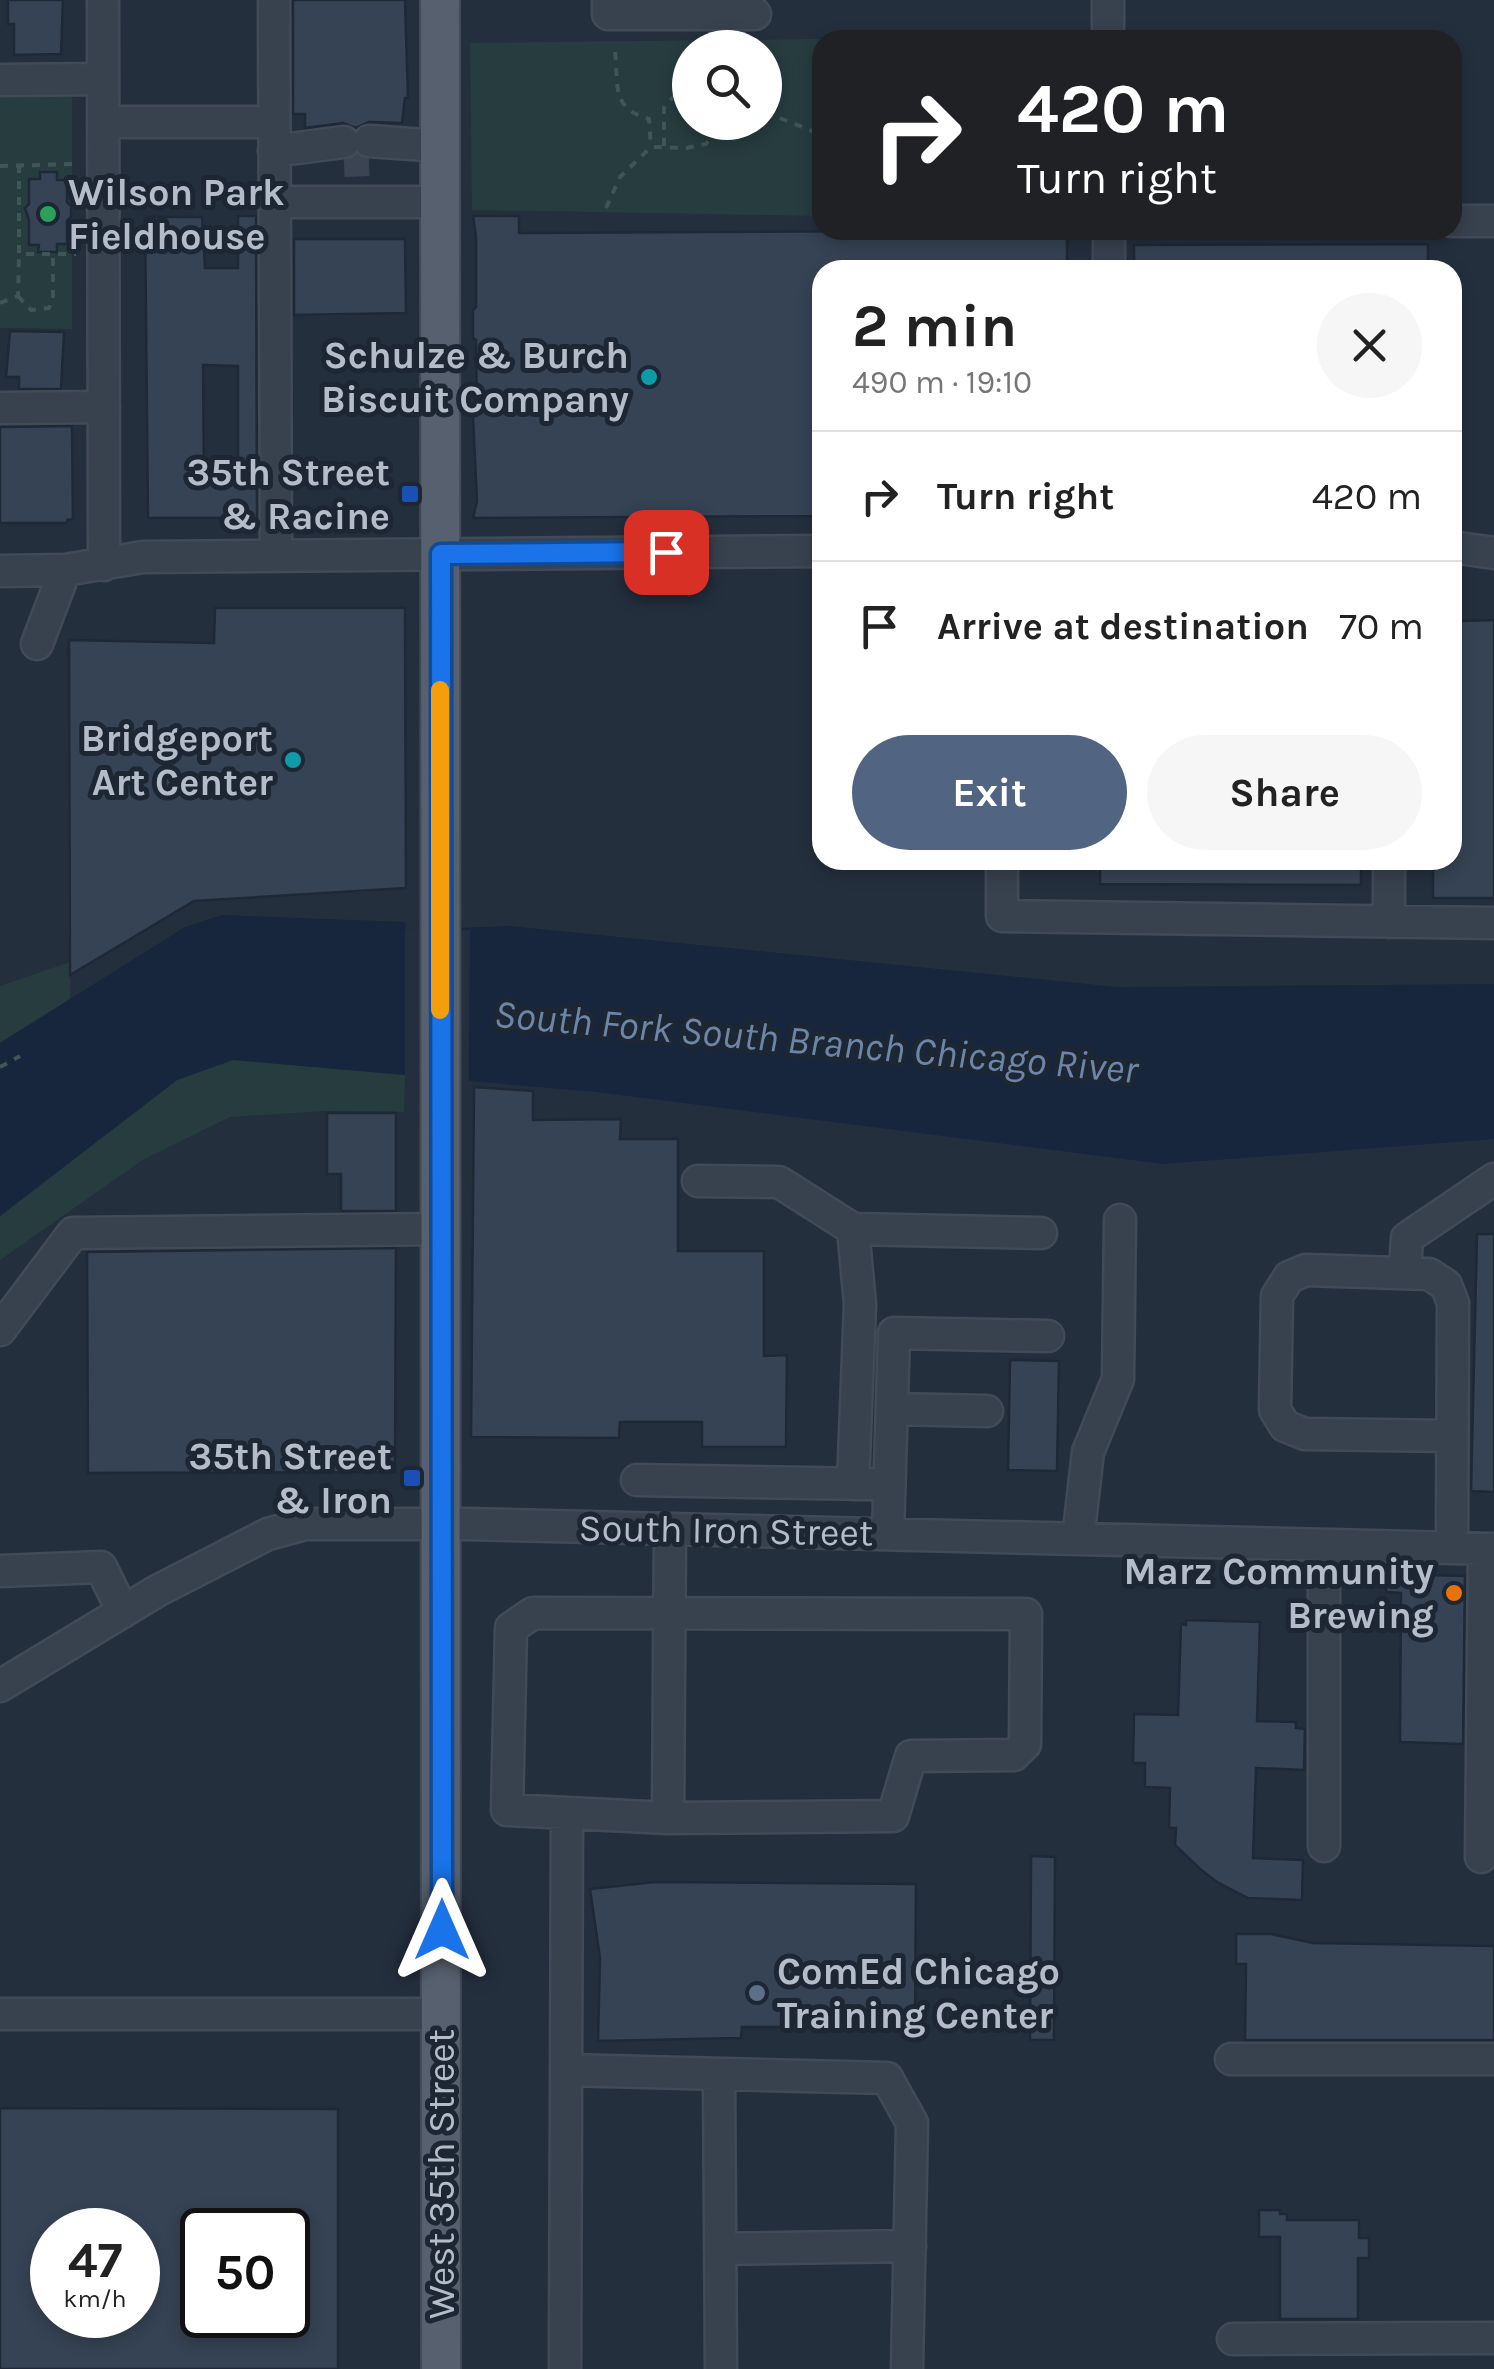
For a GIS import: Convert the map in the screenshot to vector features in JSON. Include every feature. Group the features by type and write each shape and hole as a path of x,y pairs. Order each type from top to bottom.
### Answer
{"main road":[{"name":"West 35th Street","path":"440,0 422,146 440,202 441,2369"}],"street":[{"path":"103,0 104,565"},
{"path":"274,0 284,141 275,202 276,556"},
{"path":"608,0 608,14 755,14"},
{"path":"1108,0 1108,30"},
{"path":"0,80 104,79"},
{"path":"104,122 356,147 380,160 422,146"},
{"path":"275,202 440,202"},
{"path":"1462,220 1494,220"},
{"path":"0,408 104,407"},
{"path":"1462,545 1494,540"},
{"path":"1462,548 1494,553"},
{"path":"0,571 65,570 143,557 812,551"},
{"path":"37,644 65,570"},
{"path":"1002,870 1002,916 1494,923"},
{"path":"1389,870 1389,922"},
{"path":"1405,1273 1406,1238 1494,1179"},
{"path":"698,1181 779,1182 853,1229 1041,1233"},
{"path":"1078,1539 1088,1452 1118,1379 1120,1220"},
{"path":"0,1330 73,1233 442,1229"},
{"path":"853,1229 860,1304 853,1484"},
{"path":"1452,1436 1305,1434 1285,1426 1274,1410 1277,1296 1289,1278 1306,1270 1405,1273 1430,1274 1446,1284 1452,1303 1452,1436 1452,1548"},
{"path":"888,1534 894,1334 1048,1336"},
{"path":"892,1409 987,1411"},
{"path":"637,1480 890,1484"},
{"name":"South Iron Street","path":"0,1686 124,1612 268,1534 306,1524 1489,1549"},
{"path":"668,1818 670,1529"},
{"path":"1324,1545 1324,1846"},
{"path":"1481,1857 1489,1549"},
{"path":"0,1571 101,1567 124,1612"},
{"path":"669,1612 1026,1614 1025,1744 1014,1754 911,1756 893,1816 668,1818 507,1810 510,1628 532,1613 669,1612"},
{"path":"565,2369 567,1813"},
{"path":"0,2014 442,2014"},
{"path":"1231,2059 1494,2059"},
{"path":"566,2070 887,2078 912,2124 907,2369"},
{"path":"720,2074 720,2369"},
{"path":"720,2249 910,2246"},
{"path":"1233,2339 1494,2338"}],"path":[{"path":"615,52 618,94 623,106 649,118 663,117"},
{"path":"664,146 664,108 672,98"},
{"path":"649,118 650,147"},
{"path":"782,119 812,131"},
{"path":"606,208 620,176 650,147 686,148 709,140"},
{"path":"0,166 76,164"},
{"path":"19,165 18,296 31,310 50,308 53,254"},
{"path":"18,254 76,254"},
{"path":"0,303 18,296"},
{"path":"1,1065 20,1056"}],"green space":[{"path":"782,39 812,39 812,216 472,210 470,43 672,41 672,140 782,140"},
{"path":"0,89 72,89 72,329 0,328"},
{"path":"70,962 70,999 0,1043 0,986"},
{"path":"233,1060 405,1075 404,1112 324,1111 230,1117 144,1159 0,1260 0,1216 177,1080"}],"water":[{"name":"South Fork South Branch Chicago River","path":"222,915 405,922 406,930 510,926 1117,987 1494,984 1494,1139 1163,1164 596,1092 469,1081 469,1058 405,1058 405,1075 233,1060 177,1080 0,1216 0,1043 185,927"}],"pier":[{"path":"405,930 470,930 469,1058 405,1058"}],"building":[{"path":"8,0 63,0 61,54 14,55 14,24 8,24"},
{"path":"293,0 405,0 408,98 402,123 369,122 356,128 343,123 305,128 305,114 293,114"},
{"name":"Wilson Park Fieldhouse","path":"40,172 57,172 57,180 67,180 71,217 67,221 67,244 57,244 57,252 38,252 39,245 29,245 25,208 29,204 29,179 40,179"},
{"path":"238,216 256,216 257,518 148,518 145,217 202,217 205,268 238,268","holes":["203,365 238,366 238,471 204,472"]},
{"name":"Schulze & Burch Biscuit Company","path":"473,216 519,216 519,233 812,231 812,240 1067,240 1067,260 812,260 812,516 473,518 477,501 473,417 477,415 473,338"},
{"path":"294,239 405,239 406,313 294,315"},
{"path":"1428,244 1428,260 1134,260 1134,245"},
{"path":"10,331 64,332 61,389 19,389 19,377 6,377"},
{"path":"72,426 73,519 67,523 0,523 0,427"},
{"path":"215,608 405,608 406,888 194,901 70,975 69,640 214,643"},
{"path":"1494,620 1494,898 1433,898 1433,870 1462,870 1462,621"},
{"path":"1100,870 1361,870 1361,885 1100,884"},
{"path":"474,1087 533,1091 533,1120 621,1119 620,1139 678,1139 678,1251 764,1251 764,1356 787,1355 786,1447 702,1447 702,1422 620,1422 619,1438 471,1437"},
{"path":"327,1113 396,1113 396,1211 341,1211 341,1174 327,1174"},
{"path":"1477,1234 1494,1234 1494,1492 1471,1491"},
{"path":"396,1248 395,1472 88,1473 87,1252"},
{"path":"1010,1360 1059,1361 1057,1471 1008,1470"},
{"path":"1386,1574 1465,1576 1463,1744 1400,1742 1401,1593 1386,1592"},
{"path":"1186,1620 1260,1622 1257,1721 1296,1722 1296,1728 1305,1729 1304,1770 1256,1768 1253,1858 1303,1860 1302,1900 1248,1898 1200,1869 1175,1845 1176,1828 1169,1828 1170,1788 1145,1787 1145,1763 1133,1763 1134,1714 1178,1715 1181,1624 1186,1625"},
{"path":"1031,1856 1055,1857 1054,2040 1030,2040"},
{"name":"ComEd Chicago Training Center","path":"655,1882 916,1884 915,2027 742,2027 741,2038 598,2041 600,1958 590,1889"},
{"path":"1236,1934 1271,1934 1313,1943 1494,1946 1494,2040 1245,2040 1246,1964 1236,1964"},
{"path":"0,2108 338,2109 338,2369 0,2369"},
{"path":"1259,2210 1280,2210 1280,2214 1287,2214 1287,2220 1359,2220 1359,2238 1369,2238 1369,2258 1358,2258 1358,2319 1280,2319 1280,2237 1259,2237"}],"tunnel":[{"path":"344,162 369,161"}],"slow traffic":[{"path":"440,690 440,1010"}],"place":[{"name":"Wilson Park Fieldhouse","path":"48,214"},
{"name":"Schulze & Burch Biscuit Company","path":"649,377"},
{"name":"35th Street & Racine","path":"410,494"},
{"name":"Bridgeport Art Center","path":"293,760"},
{"name":"35th Street & Iron","path":"412,1478"},
{"name":"Marz Community Brewing","path":"1454,1593"},
{"name":"ComEd Chicago Training Center","path":"757,1993"}],"route":[{"path":"442,1930 441,554 666,552"}]}
